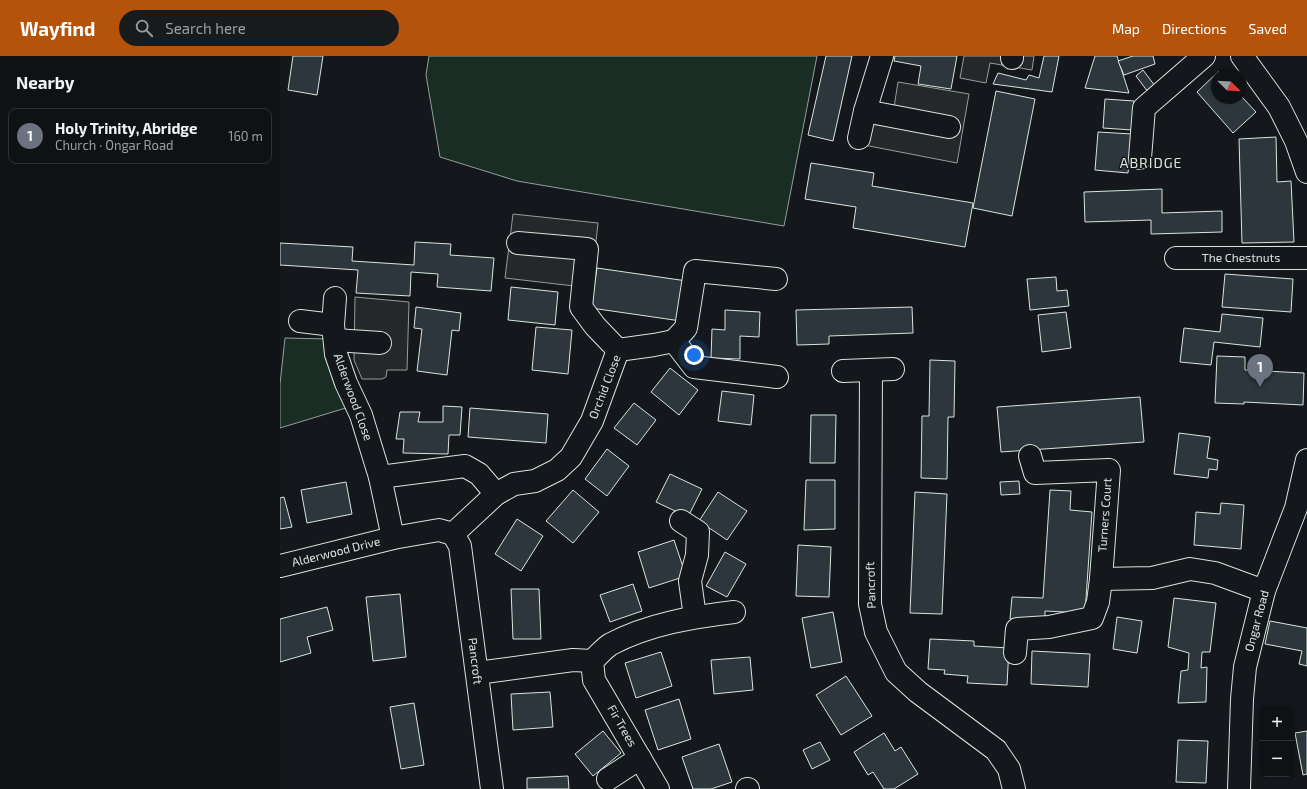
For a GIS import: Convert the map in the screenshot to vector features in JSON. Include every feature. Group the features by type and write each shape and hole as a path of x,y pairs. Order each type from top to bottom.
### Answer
{"street":[{"path":"859,138 865,111 882,56"},
{"path":"1140,158 1144,108 1204,56"},
{"path":"1242,56 1280,107 1296,141 1307,172"},
{"path":"865,111 949,127"},
{"path":"518,243 588,249 581,307 595,326 618,350"},
{"name":"The Chestnuts","path":"1176,258 1307,258"},
{"path":"776,279 695,271 686,328 664,343 694,367 777,377"},
{"name":"Alderwood Close","path":"335,298 334,332 336,354 346,383 361,415 380,477"},
{"path":"300,322 380,343"},
{"name":"Orchid Close","path":"496,494 514,484 535,481 557,470 571,457 592,421 618,350 664,343"},
{"path":"843,370 893,369"},
{"name":"Pancroft","path":"871,370 870,604 876,632 896,672 918,692 996,750 1009,769 1014,789"},
{"name":"Turners Court","path":"1015,653 1017,629 1049,627 1092,618 1098,602 1101,578 1108,470 1035,473 1030,456"},
{"name":"Ongar Road","path":"1239,789 1242,700 1245,668 1264,591 1296,508 1307,460"},
{"path":"380,477 465,466 479,474 496,494 453,534"},
{"name":"Alderwood Drive","path":"380,477 393,538"},
{"path":"681,521 698,532 697,555 690,582 695,616"},
{"name":"Alderwood Drive","path":"280,566 393,538 439,530 453,534"},
{"name":"Pancroft","path":"453,534 460,546 492,789"},
{"path":"1101,578 1152,578 1190,569 1215,573 1264,591"},
{"path":"477,673 574,660 592,661 609,645 651,628 695,616 734,612"},
{"name":"Fir Trees","path":"592,661 594,680 658,789"},
{"path":"608,779 640,758"}],"green space":[{"path":"429,56 817,56 784,226 517,181 440,157 426,75"},
{"path":"285,338 329,339 349,407 280,428 280,384"}],"shaded area":[{"path":"964,56 1034,56 1032,70 990,63 986,83 960,78"},
{"path":"898,82 969,94 957,163 864,145 868,124 891,126"},
{"path":"513,214 598,223 591,288 505,278"},
{"path":"355,297 409,302 407,370 387,370 386,377 382,379 362,379 354,360"}],"building":[{"path":"293,56 323,56 317,95 288,90"},
{"path":"826,56 852,56 833,141 808,135"},
{"path":"895,56 957,56 951,89 918,84 921,66 894,61"},
{"path":"1044,56 1059,56 1052,92 993,84 998,73 1026,80 1029,75 1039,78"},
{"path":"1095,56 1117,56 1129,93 1085,88"},
{"path":"1133,56 1153,56 1155,64 1124,75 1118,61"},
{"path":"1143,70 1155,86 1148,92 1136,76"},
{"path":"1211,79 1211,104 1247,104 1247,102 1256,112 1233,133 1197,92"},
{"path":"996,91 1035,99 1012,216 973,208"},
{"path":"1105,99 1134,101 1132,130 1103,128"},
{"path":"1098,132 1132,134 1128,173 1095,170"},
{"path":"1276,137 1277,182 1291,181 1294,242 1242,243 1239,139"},
{"path":"811,163 874,173 872,186 973,203 965,247 853,228 856,207 805,199"},
{"path":"1162,189 1162,213 1222,211 1222,232 1151,234 1151,220 1085,222 1084,192"},
{"path":"415,242 451,244 450,255 494,258 491,291 437,287 438,274 411,272 410,296 356,293 358,270 280,265 280,243 353,247 352,261 414,265"},
{"path":"597,268 687,281 681,321 591,308"},
{"path":"1225,274 1293,279 1291,312 1222,307"},
{"path":"1056,277 1057,291 1067,290 1069,306 1030,310 1027,279"},
{"path":"511,287 558,292 555,325 508,320"},
{"path":"416,307 461,313 459,331 452,330 447,375 417,371 422,329 414,328"},
{"path":"912,307 913,333 829,336 829,344 797,345 796,310"},
{"path":"725,310 760,312 759,337 740,336 740,359 711,358 712,329 725,330"},
{"path":"1066,312 1071,348 1042,352 1038,315"},
{"path":"1222,314 1263,318 1260,347 1214,342 1211,365 1180,362 1184,328 1220,332"},
{"path":"536,327 572,330 568,374 532,370"},
{"path":"1217,356 1245,357 1245,370 1304,373 1303,405 1244,402 1244,404 1215,403"},
{"path":"930,360 955,361 954,417 948,417 947,479 921,478 922,416 929,416"},
{"path":"670,368 698,390 679,415 651,392"},
{"path":"722,391 754,395 751,425 718,421"},
{"path":"1140,397 1144,442 1001,452 997,407"},
{"path":"634,403 656,420 637,445 614,428"},
{"path":"443,406 462,407 460,435 449,435 448,454 403,453 404,439 396,439 400,412 420,412 418,422 443,422"},
{"path":"470,408 548,414 546,443 468,437"},
{"path":"811,415 836,415 835,463 810,463"},
{"path":"1179,433 1210,437 1207,458 1218,460 1217,470 1209,469 1208,478 1174,474"},
{"path":"607,449 629,466 607,496 585,479"},
{"path":"670,474 702,489 688,517 656,502"},
{"path":"806,480 835,480 835,529 804,530"},
{"path":"1019,481 1020,494 1001,495 1000,482"},
{"path":"346,482 352,514 307,523 301,490"},
{"path":"573,490 599,512 573,543 546,521"},
{"path":"1050,490 1071,491 1070,510 1092,512 1085,613 1045,611 1045,621 1010,619 1012,597 1043,598"},
{"path":"718,492 747,511 727,540 699,521"},
{"path":"915,492 947,494 942,614 910,613"},
{"path":"284,497 292,527 280,529 280,498"},
{"path":"1221,503 1244,505 1241,549 1194,545 1196,512 1220,514"},
{"path":"517,519 543,536 521,571 495,554"},
{"path":"674,540 686,576 649,588 638,552"},
{"path":"798,545 831,547 829,597 796,596"},
{"path":"725,552 746,564 727,597 706,586"},
{"path":"633,584 642,611 610,622 600,595"},
{"path":"511,589 539,589 541,639 513,639"},
{"path":"400,594 406,657 373,661 366,597"},
{"path":"1174,598 1216,603 1210,652 1202,652 1201,668 1207,667 1206,702 1178,703 1181,671 1188,670 1189,653 1168,647"},
{"path":"327,607 333,630 307,637 311,653 280,662 280,619"},
{"path":"833,612 842,662 811,668 802,618"},
{"path":"1117,617 1142,621 1137,653 1113,649"},
{"path":"1270,621 1307,628 1307,666 1299,664 1302,651 1265,644"},
{"path":"930,639 974,641 974,646 1009,648 1007,685 967,683 968,676 944,674 945,670 928,669"},
{"path":"1032,651 1090,654 1088,687 1031,684"},
{"path":"661,652 672,686 636,698 625,663"},
{"path":"750,657 753,690 714,694 711,660"},
{"path":"846,676 872,716 841,735 816,695"},
{"path":"550,692 553,727 513,730 511,694"},
{"path":"679,699 691,739 658,750 645,710"},
{"path":"414,703 424,765 401,769 390,707"},
{"path":"603,731 621,753 593,776 575,754"},
{"path":"1307,731 1307,774 1303,775 1295,733"},
{"path":"884,733 895,751 901,747 918,774 894,789 884,789 873,772 868,775 854,752"},
{"path":"1178,740 1208,741 1206,783 1176,782"},
{"path":"820,742 830,760 812,769 803,750"},
{"path":"719,744 732,782 711,789 693,789 682,757"},
{"path":"568,776 569,789 527,789 527,778"}],"place":[{"name":"Holy Trinity, Abridge","path":"1260,387"}],"district":[{"name":"ABRIDGE","path":"1151,163"}]}
